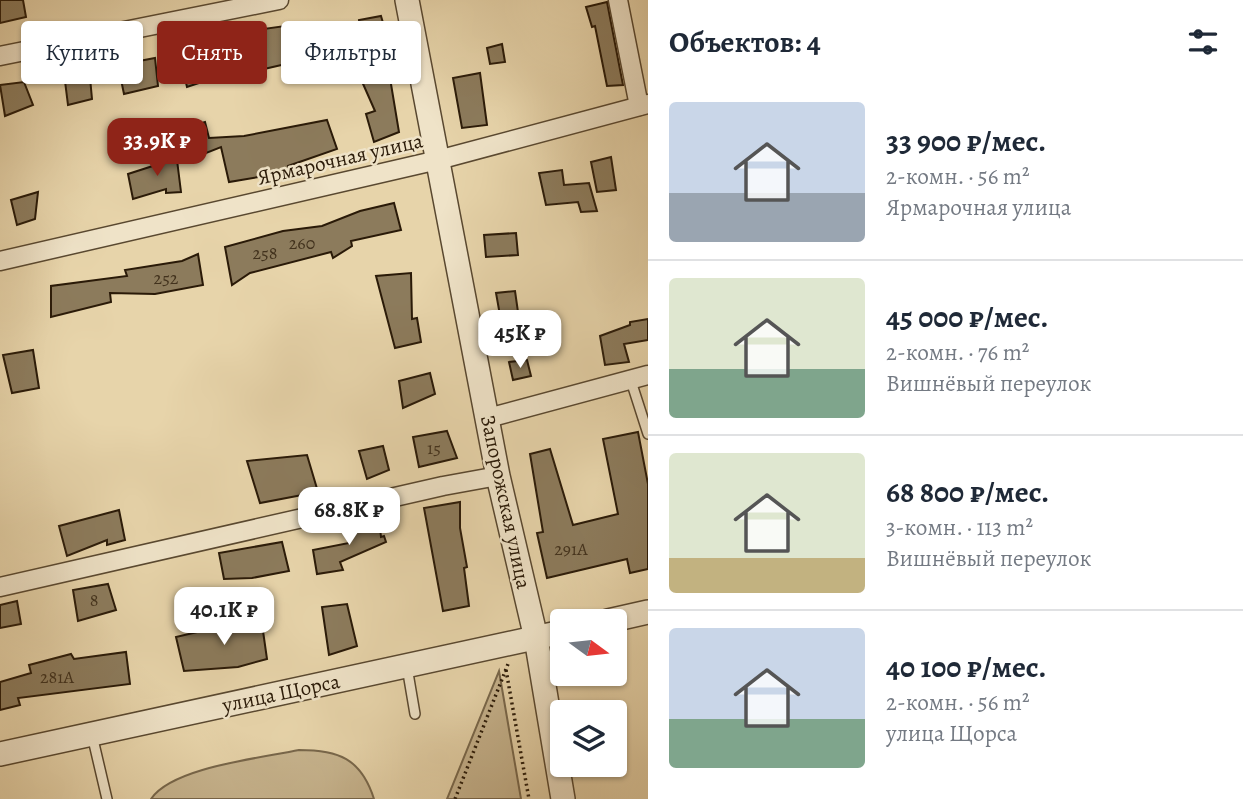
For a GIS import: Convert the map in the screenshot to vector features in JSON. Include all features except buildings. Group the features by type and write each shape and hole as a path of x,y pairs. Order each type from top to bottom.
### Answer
{"street":[{"path":"0,56 279,0"},
{"name":"Запорожская улица","path":"407,0 488,418 526,641 563,799"},
{"path":"618,0 644,105"},
{"name":"Ярмарочная улица","path":"0,261 439,160 644,105"},
{"path":"488,418 648,375"},
{"path":"0,587 443,485 498,476"},
{"path":"627,617 648,612"},
{"name":"улица Щорса","path":"0,754 550,635"}],"lane":[{"path":"631,381 648,434"},
{"path":"407,667 415,714"},
{"path":"92,733 107,799"}],"path":[{"path":"455,799 506,669 526,641"},
{"path":"506,669 529,799"}],"shaded area":[{"path":"499,671 521,799 447,799"},
{"path":"299,750 325,752 346,759 362,774 374,799 151,799 162,788 197,772"}]}
